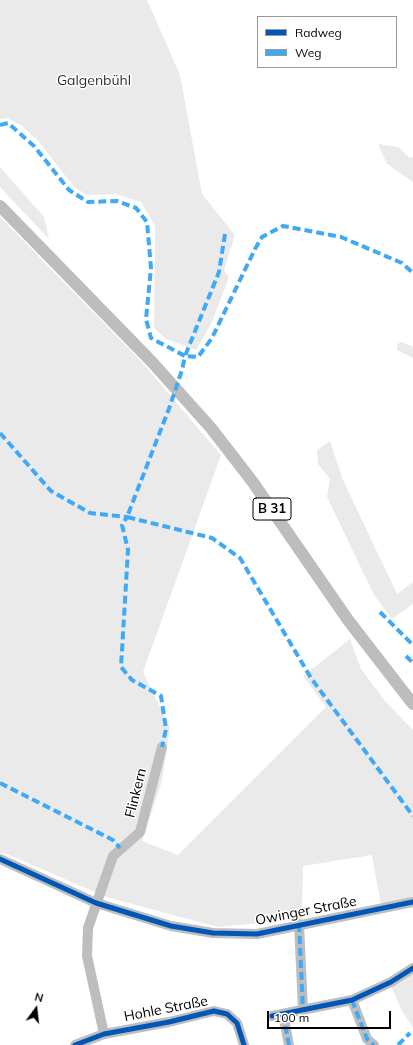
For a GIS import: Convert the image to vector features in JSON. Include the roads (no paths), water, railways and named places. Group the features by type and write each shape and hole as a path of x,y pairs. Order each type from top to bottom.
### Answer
{"main road":[{"name":"B 31","path":"0,206 152,362 211,428 257,487 348,620 413,704"}],"street":[{"name":"Flinkern","path":"104,1034 87,956 88,928 113,856 140,832 162,747"},
{"name":"Owinger Straße","path":"0,859 96,903 171,926 213,933 257,934 299,924 413,902"},
{"path":"299,924 303,1010"},
{"path":"272,1016 352,1000 391,982 413,968"},
{"path":"352,1000 367,1038 374,1045"},
{"name":"Hohle Straße","path":"75,1045 104,1034 169,1022 214,1011 227,1014 237,1023 244,1045"},
{"path":"283,1014 289,1045"}],"park label":[{"name":"Galgenbühl","path":"94,81"}]}
